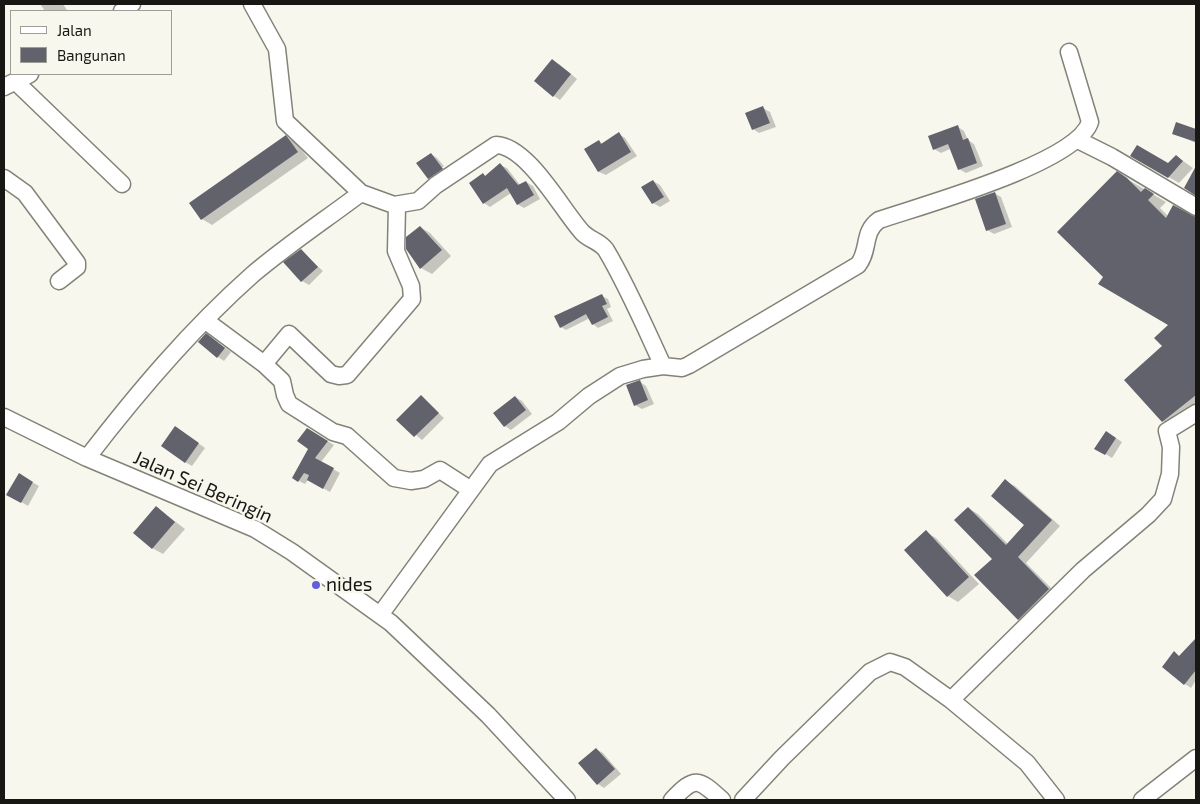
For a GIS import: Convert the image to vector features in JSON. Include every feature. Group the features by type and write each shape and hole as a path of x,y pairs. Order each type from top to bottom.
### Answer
{"street":[{"path":"252,4 277,49 285,121 361,193 397,206 418,201 436,185 496,145 507,147 532,168 583,232 605,248 627,289 663,366"},
{"path":"380,615 490,464 558,422 589,396 620,376 643,369 663,366 682,368 689,365 858,265 864,255 869,230 878,220 1022,171 1078,140 1090,122 1069,52"},
{"path":"17,81 122,184"},
{"path":"1078,140 1112,157 1196,208"},
{"path":"4,178 25,193 77,263 77,268 59,282"},
{"path":"87,458 138,393 252,275 361,193"},
{"path":"264,364 289,334 331,374 338,376 347,374 412,299 411,286 396,251 397,206"},
{"path":"206,321 264,364 282,380 289,404 333,432 347,436 394,478 402,481 418,480 440,470 471,490"},
{"path":"951,700 1083,570 1164,499 1170,474 1171,447 1166,433 1196,413"},
{"name":"Jalan Sei Beringin","path":"4,417 87,458 255,529 292,552 380,615 442,669 488,715 567,800"},
{"path":"743,800 782,758 864,678 884,663 896,662 951,700 1027,763 1056,800"},
{"path":"1142,800 1196,758"},
{"path":"672,800 684,786 695,781 703,783 722,800"}],"building":[{"path":"552,59 571,74 553,97 534,81"},
{"path":"763,106 770,123 752,130 745,113"},
{"path":"1176,122 1196,129 1196,142 1172,134"},
{"path":"958,125 963,140 968,138 977,163 958,170 948,144 933,150 928,136"},
{"path":"619,132 631,152 598,172 584,149 599,140 601,144"},
{"path":"286,135 298,152 201,220 189,203"},
{"path":"1137,145 1168,163 1176,155 1183,161 1168,178 1130,156"},
{"path":"431,153 443,169 428,179 416,163"},
{"path":"500,163 518,185 526,181 534,195 517,205 507,188 483,204 469,183 483,173 485,176"},
{"path":"1196,166 1196,196 1184,188"},
{"path":"1117,171 1141,192 1145,188 1154,194 1148,200 1166,218 1173,205 1196,217 1196,395 1162,422 1124,380 1162,346 1154,338 1168,325 1098,284 1103,277 1057,232"},
{"path":"653,180 664,197 652,204 641,187"},
{"path":"995,192 1006,224 986,231 975,199"},
{"path":"420,226 442,250 420,269 406,249 406,237"},
{"path":"301,249 318,267 301,282 283,262"},
{"path":"602,294 607,304 602,306 608,317 592,325 586,314 560,328 554,316"},
{"path":"206,333 225,348 217,358 198,342"},
{"path":"640,380 648,400 634,406 626,385"},
{"path":"421,395 439,413 414,437 396,420"},
{"path":"515,396 526,410 504,427 493,413"},
{"path":"175,426 199,443 185,463 161,446"},
{"path":"307,428 328,441 315,458 334,468 323,489 307,480 309,475 304,473 298,482 292,478 308,449 297,441"},
{"path":"1106,431 1116,438 1105,455 1094,449"},
{"path":"19,473 33,482 21,503 6,495"},
{"path":"1005,479 1052,520 1018,557 1049,589 1018,620 974,575 992,559 954,520 968,507 1006,545 1024,525 991,496"},
{"path":"156,506 175,522 152,549 133,533"},
{"path":"926,530 969,577 947,597 904,550"},
{"path":"1196,638 1196,670 1184,685 1162,667 1174,651 1179,656"},
{"path":"596,748 615,769 597,785 578,763"}],"place":[{"name":"nides","path":"316,585"}]}
